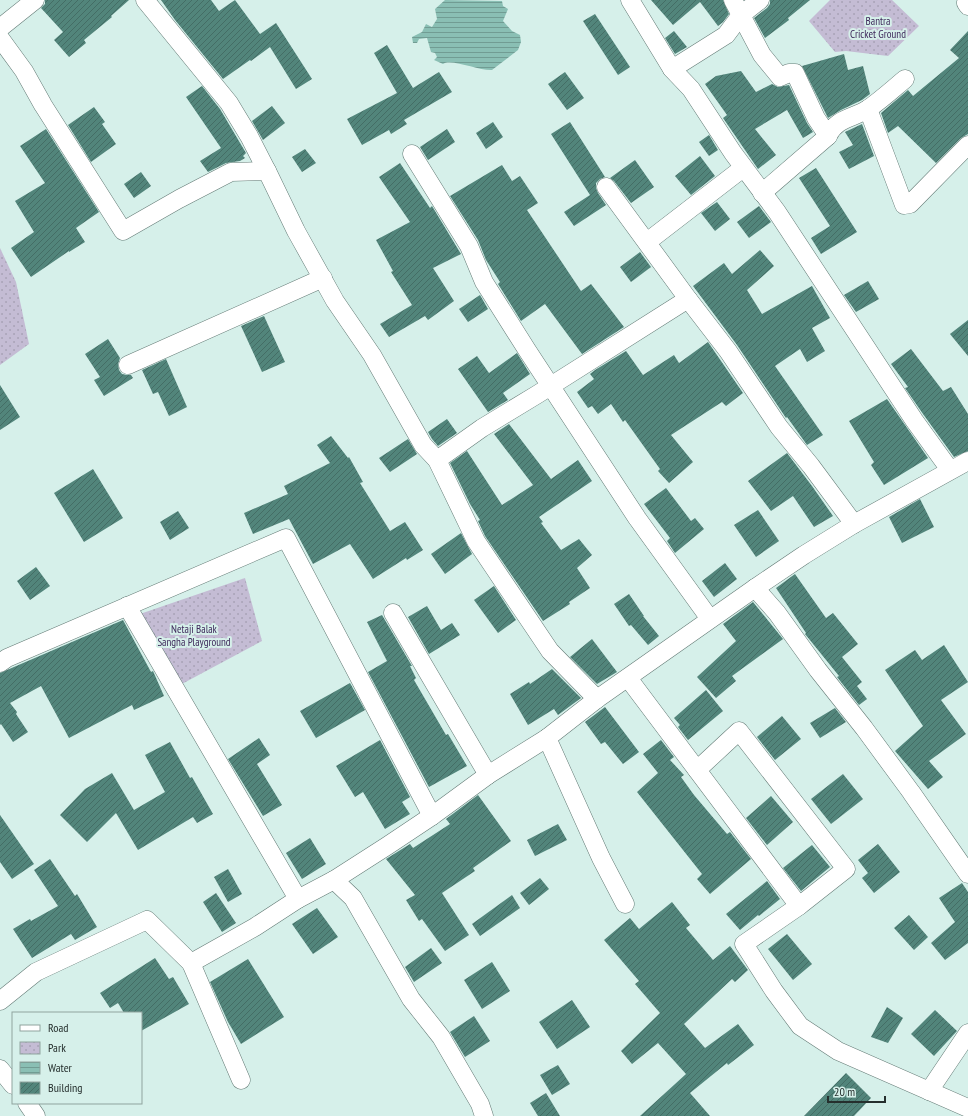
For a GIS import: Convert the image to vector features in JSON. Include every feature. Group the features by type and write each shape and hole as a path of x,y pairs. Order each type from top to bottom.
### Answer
{"street":[{"path":"0,28 35,0"},
{"path":"145,0 229,103 249,136 296,231 335,301 372,355 423,445 437,460 476,541 550,651 596,700"},
{"path":"630,0 672,69 691,89 743,168 777,212 914,420 950,470"},
{"path":"737,7 760,0"},
{"path":"968,0 966,3 968,6"},
{"path":"672,69 726,35 737,7"},
{"path":"737,7 762,55 780,77 789,73 795,73 816,118 828,136"},
{"path":"0,38 24,71 50,117 123,231 179,199 231,172 267,171"},
{"path":"762,193 828,136 831,130 848,117 868,109 905,79"},
{"path":"868,109 904,205 910,204 968,145"},
{"path":"412,154 469,246 484,282 637,518 710,619"},
{"path":"647,242 743,168"},
{"path":"606,187 728,351 779,427 811,466 854,524"},
{"path":"128,365 322,278"},
{"path":"437,460 482,428 552,386 688,299"},
{"path":"191,963 255,927 298,899 334,880 432,816 488,775 547,738 596,700 710,619 854,524 968,461"},
{"path":"0,664 7,658 286,538 432,816"},
{"path":"755,588 777,613 818,670 864,728 968,874"},
{"path":"127,606 298,899"},
{"path":"393,613 488,775"},
{"path":"628,678 799,906"},
{"path":"697,770 739,731 846,869 799,906 744,944 774,991 800,1026 838,1052 968,1108"},
{"path":"547,738 601,858 625,904"},
{"path":"334,880 353,898 411,999 441,1037 480,1104 484,1116"},
{"path":"0,1001 36,972 147,920 191,963 241,1080"},
{"path":"929,1091 968,1033"},
{"path":"0,1069 12,1083"},
{"path":"28,1104 36,1116"}],"green space":[{"name":"Bantra Cricket Ground","path":"830,0 892,0 919,26 888,56 846,51 835,52 809,21"},
{"path":"0,248 16,282 29,344 0,365"},
{"name":"Netaji Balak Sangha Playground","path":"245,578 262,641 180,685 137,615"}],"water":[{"path":"445,0 502,1 503,6 508,9 503,21 512,31 520,35 521,42 518,50 492,70 452,63 443,64 434,60 437,57 435,53 431,52 427,38 419,39 417,43 413,43 412,37 422,32 426,24 432,27 437,19 435,9"}],"building":[{"path":"45,0 129,0 111,16 112,17 84,40 86,43 69,57 54,40 63,32 41,8 45,4"},
{"path":"161,0 211,0 219,11 235,0 260,34 276,23 312,79 296,89 270,47 223,79 175,20"},
{"path":"651,0 723,0 729,14 718,26 700,2 673,25"},
{"path":"770,0 810,0 788,18 789,20 765,38 754,18 767,8 770,4"},
{"path":"595,14 630,67 618,75 583,21"},
{"path":"674,31 687,47 675,54 665,38"},
{"path":"968,31 968,134 961,138 936,163 898,126 888,133 881,113 908,90 913,96 959,58 950,50"},
{"path":"387,45 413,88 439,72 452,92 404,120 407,124 391,134 389,130 362,145 347,119 397,93 374,53"},
{"path":"844,54 848,70 863,66 870,94 862,100 828,118 802,66"},
{"path":"741,71 756,92 772,84 778,87 789,85 807,123 813,132 803,138 787,110 755,129 776,155 758,169 723,118 727,115 705,84 716,76"},
{"path":"565,72 584,98 567,110 548,84"},
{"path":"202,86 220,109 246,153 243,156 245,158 240,161 226,163 208,172 200,161 221,148 186,97"},
{"path":"272,106 285,123 263,140 252,121"},
{"path":"94,107 105,122 102,124 116,144 91,162 68,125"},
{"path":"493,122 503,137 486,149 476,133"},
{"path":"570,122 605,177 596,183 596,188 606,205 574,226 564,212 590,195 551,134"},
{"path":"862,124 874,156 849,169 839,152 853,145 845,132"},
{"path":"46,129 99,212 76,228 85,242 31,277 11,248 34,232 15,201 45,183 20,146"},
{"path":"447,129 455,142 428,160 420,147"},
{"path":"709,135 718,150 709,156 699,142"},
{"path":"305,149 316,163 302,172 292,157"},
{"path":"700,156 715,176 691,195 675,176"},
{"path":"635,160 654,187 631,203 610,178"},
{"path":"400,163 430,208 432,206 461,254 433,268 454,301 428,320 425,316 389,337 380,324 412,305 391,272 393,271 376,240 410,222 379,177"},
{"path":"502,165 512,181 520,176 538,203 527,210 581,291 591,284 624,327 582,354 545,304 521,321 498,284 500,282 486,260 478,240 450,196"},
{"path":"816,168 857,232 821,254 811,238 830,226 799,178"},
{"path":"141,172 151,186 134,198 124,184"},
{"path":"717,202 730,219 715,231 701,213"},
{"path":"759,206 771,222 749,238 737,222"},
{"path":"760,250 774,266 747,290 762,314 812,286 830,318 812,328 825,351 807,362 800,349 775,366 823,435 807,445 787,417 786,418 737,345 693,286 724,263 732,274"},
{"path":"640,252 651,267 631,282 620,267"},
{"path":"868,281 879,299 856,312 844,295"},
{"path":"480,295 488,309 468,322 459,309"},
{"path":"264,316 285,362 262,372 241,326"},
{"path":"968,320 968,356 950,334"},
{"path":"108,339 120,358 118,364 119,370 122,374 131,375 133,378 104,396 94,380 100,377 85,354"},
{"path":"708,342 743,393 726,406 722,402 671,435 693,462 669,483 658,471 660,469 625,420 623,422 611,404 598,414 592,406 588,408 577,392 594,379 590,374 626,351 643,375 674,355 679,363"},
{"path":"911,349 943,391 951,387 968,414 968,451 954,457 905,388 908,387 891,364"},
{"path":"517,353 530,374 503,393 508,400 488,412 458,369 477,356 489,373"},
{"path":"166,359 187,407 169,416 158,392 153,394 142,370"},
{"path":"0,385 20,417 0,430"},
{"path":"887,399 928,458 884,485 871,465 874,462 849,421"},
{"path":"447,419 457,433 438,446 428,432"},
{"path":"509,424 551,479 578,460 592,481 539,517 543,522 541,523 561,550 579,539 592,555 577,568 590,588 569,602 570,604 543,621 485,536 478,521 480,520 470,504 450,463 467,451 502,505 533,485 494,434"},
{"path":"331,436 348,458 349,457 363,482 360,483 390,531 405,522 423,550 407,560 406,558 373,579 350,544 313,564 289,519 253,534 244,513 288,494 284,486 330,463 317,445"},
{"path":"408,439 417,454 390,472 379,458"},
{"path":"787,453 833,516 814,527 793,496 771,511 748,481"},
{"path":"93,469 123,518 84,542 54,493"},
{"path":"666,488 691,521 695,518 704,529 675,553 667,541 670,538 644,504"},
{"path":"920,499 934,527 902,543 889,517"},
{"path":"758,510 779,541 756,557 734,525"},
{"path":"178,511 189,528 170,540 160,522"},
{"path":"461,533 472,554 445,574 431,554"},
{"path":"725,563 737,579 714,597 702,581"},
{"path":"36,567 50,586 30,600 17,581"},
{"path":"795,574 826,618 833,613 858,644 842,657 862,682 857,686 867,699 859,705 837,677 839,676 805,634 806,633 776,588"},
{"path":"494,586 516,620 498,633 474,600"},
{"path":"629,594 643,616 659,636 648,645 631,625 629,626 614,604"},
{"path":"753,602 783,639 732,676 736,681 716,698 697,677 736,641 723,624"},
{"path":"427,606 441,630 452,623 460,635 429,654 408,617"},
{"path":"382,615 412,666 410,666 416,678 414,680 446,735 448,734 467,766 429,787 368,672 387,661 367,622"},
{"path":"123,620 151,672 153,671 164,696 134,710 132,705 69,738 41,686 10,703 17,712 16,714 28,732 13,742 1,724 0,725 0,673"},
{"path":"592,639 617,672 597,684 570,657"},
{"path":"944,645 968,682 941,700 966,734 929,761 943,777 928,789 895,751 923,726 885,670 915,650 922,660"},
{"path":"552,669 581,698 558,715 554,709 528,725 510,694 529,682 530,684"},
{"path":"350,683 365,710 316,738 300,711"},
{"path":"706,690 723,711 688,740 678,727 680,725 674,718"},
{"path":"605,707 639,752 623,764 605,742 601,744 585,722"},
{"path":"835,708 846,722 820,738 810,723"},
{"path":"782,716 801,739 775,760 757,737"},
{"path":"259,738 270,755 257,764 282,805 263,816 228,759"},
{"path":"380,740 410,797 402,802 410,814 385,829 363,792 355,797 336,766"},
{"path":"661,740 674,757 670,760 684,775 681,777 694,795 727,834 730,832 751,859 710,894 697,879 702,874 637,792 658,773 643,754"},
{"path":"170,742 190,778 192,777 213,814 197,823 193,817 138,850 116,813 87,842 60,815 85,789 112,773 134,810 165,792 145,755"},
{"path":"843,774 863,799 831,824 811,799"},
{"path":"478,795 511,841 473,868 475,871 442,893 469,935 445,951 422,919 419,921 406,900 415,895 386,859 410,844 413,848 450,824 446,819"},
{"path":"771,796 793,822 767,845 746,818"},
{"path":"0,815 34,864 12,879 0,862"},
{"path":"558,824 567,840 535,856 527,840"},
{"path":"310,838 326,864 302,879 286,853"},
{"path":"878,844 900,872 874,893 862,878 868,873 858,860"},
{"path":"812,845 830,867 801,891 783,868"},
{"path":"50,859 75,896 77,894 97,927 75,940 71,934 32,958 13,929 58,906 34,870"},
{"path":"228,869 242,894 228,902 214,877"},
{"path":"540,878 549,889 529,905 520,893"},
{"path":"767,881 780,899 740,930 726,914"},
{"path":"962,883 968,892 968,943 945,960 931,943 955,922 939,898"},
{"path":"216,893 236,923 222,932 203,902"},
{"path":"512,895 520,908 480,936 472,924"},
{"path":"672,902 690,925 686,928 713,960 730,946 748,970 735,982 732,979 684,1024 705,1048 738,1024 754,1045 728,1065 727,1063 690,1093 710,1116 640,1116 686,1074 658,1043 632,1064 621,1051 660,1013 635,984 639,981 604,940 630,918 639,929"},
{"path":"317,908 338,937 313,954 292,924"},
{"path":"909,915 928,937 914,950 894,928"},
{"path":"787,934 812,964 793,980 768,949"},
{"path":"431,948 442,963 414,982 405,967"},
{"path":"155,958 169,979 173,977 189,1004 142,1030 142,1012 123,1012 118,1003 110,1008 100,993"},
{"path":"248,959 284,1017 241,1044 228,1022 210,982"},
{"path":"492,962 510,991 482,1009 464,980"},
{"path":"572,1000 590,1027 557,1049 539,1022"},
{"path":"887,1007 903,1018 888,1043 871,1037"},
{"path":"935,1010 957,1031 934,1056 911,1034"},
{"path":"474,1016 490,1041 465,1057 450,1032"},
{"path":"558,1065 570,1084 552,1095 540,1075"},
{"path":"846,1073 871,1098 854,1116 804,1116"},
{"path":"546,1093 560,1116 538,1116 530,1103"}]}
